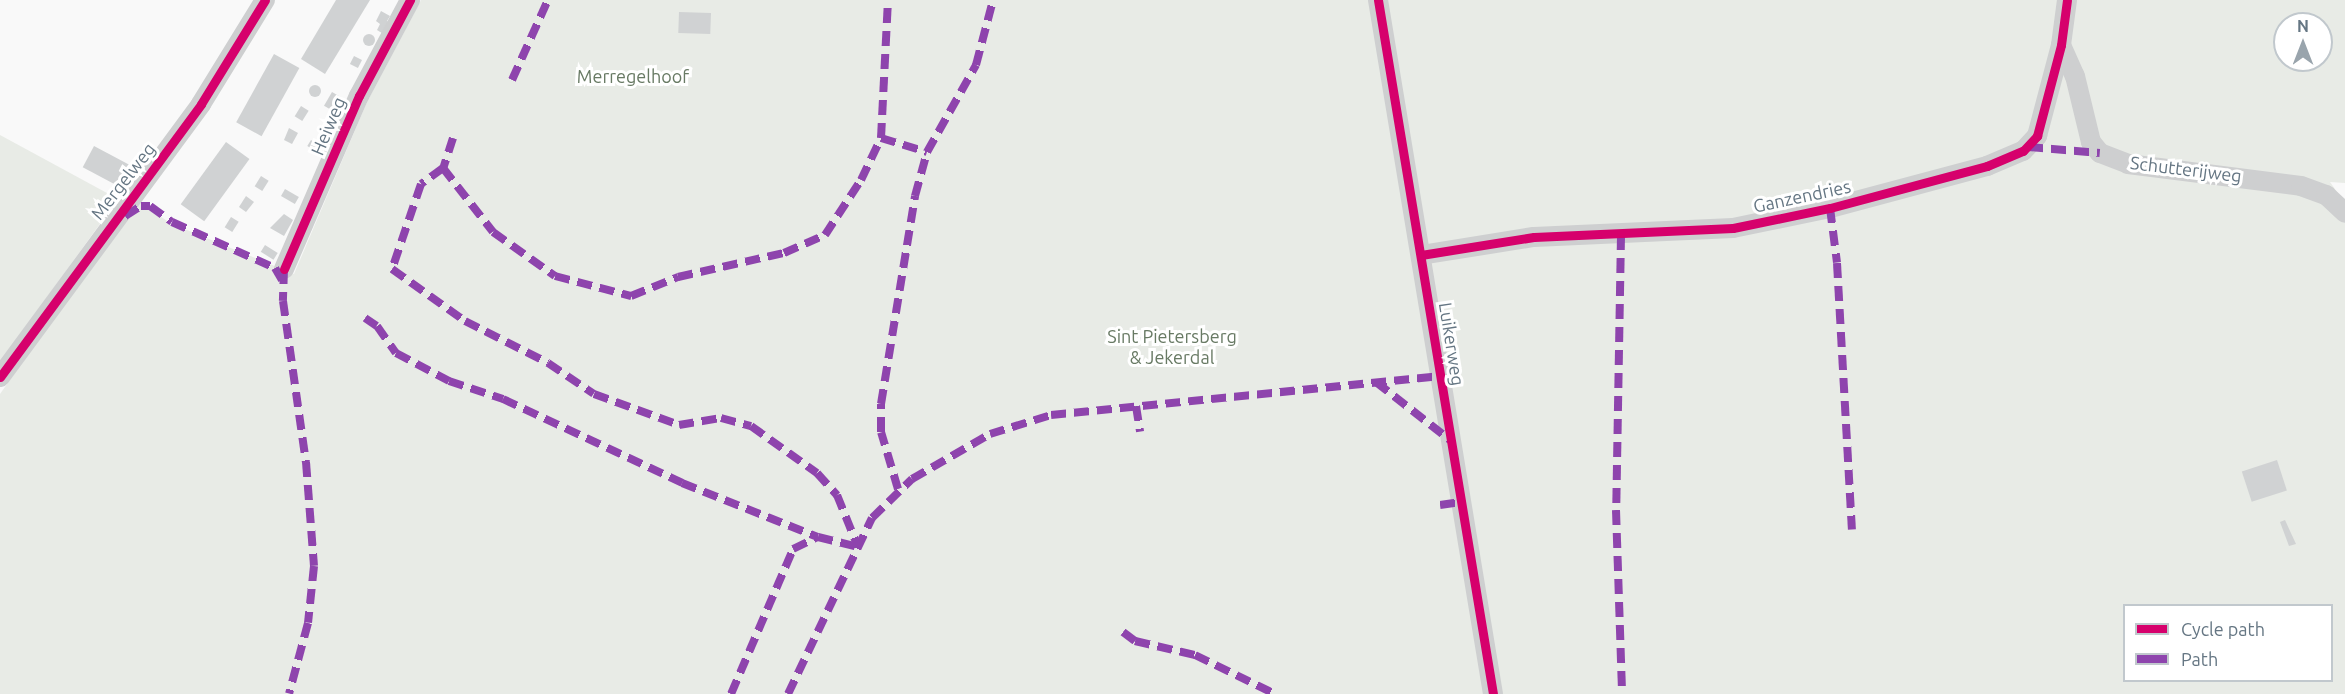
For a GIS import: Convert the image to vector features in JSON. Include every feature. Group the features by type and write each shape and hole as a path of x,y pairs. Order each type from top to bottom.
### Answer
{"street":[{"name":"Mergelweg","path":"0,377 201,104 265,0"},
{"name":"Heiweg","path":"284,269 359,96 410,0"},
{"name":"Luikerweg","path":"1378,0 1493,694"},
{"name":"Ganzendries","path":"1421,255 1533,237 1733,228 1830,208 1988,166 2024,151 2037,136 2061,45 2067,0"},
{"name":"Schutterijweg","path":"2061,45 2075,75 2091,142 2100,153 2128,164 2301,186 2326,195 2345,213"}],"green space":[{"name":"Sint Pietersberg & Jekerdal","path":"421,0 2345,0 2345,183 2330,182 2345,203 2345,694 0,694 0,394 137,200 170,223 294,274 367,102"},
{"path":"0,135 118,199 0,362"}],"building":[{"path":"336,0 370,0 325,74 301,59"},
{"path":"381,11 390,16 387,21 391,24 385,35 377,30 380,24 376,21"},
{"path":"679,12 711,13 710,34 678,33"},
{"path":"369,34 375,40 369,46 363,40"},
{"path":"274,54 299,68 262,136 236,122"},
{"path":"354,56 362,60 358,68 350,64"},
{"path":"317,85 321,91 317,97 313,97 309,89"},
{"path":"332,92 346,100 338,114 324,106"},
{"path":"301,106 309,111 302,121 295,116"},
{"path":"289,128 298,133 292,144 284,140"},
{"path":"311,140 324,148 320,154 307,146"},
{"path":"226,142 249,159 204,221 181,204"},
{"path":"94,146 130,165 119,186 83,167"},
{"path":"261,176 269,181 262,191 255,186"},
{"path":"285,189 299,197 295,204 281,196"},
{"path":"246,196 254,202 246,212 239,207"},
{"path":"284,214 293,220 284,236 270,228"},
{"path":"231,217 239,222 232,232 225,227"},
{"path":"265,245 278,253 273,260 261,252"},
{"path":"2277,460 2287,490 2252,502 2242,471"},
{"path":"2285,520 2296,544 2289,546 2280,522"}],"marked path":[{"path":"512,80 548,0"},
{"path":"443,168 493,232 555,276 631,296 678,277 784,253 825,235 861,180 881,138 888,0"},
{"path":"898,489 881,432 881,404 915,196 927,152 976,65 993,0"},
{"path":"453,138 443,168 421,184 392,269 465,321 548,363 594,394 679,425 721,418 751,426 817,473 837,495 858,547"},
{"path":"881,138 927,152"},
{"path":"2028,147 2100,153"},
{"path":"125,216 141,206 150,206 172,222 275,268 282,280"},
{"path":"1830,208 1837,263 1852,530"},
{"path":"1621,235 1616,510 1622,694"},
{"path":"284,269 283,301 306,462 314,566 308,623 289,694"},
{"path":"365,318 377,326 396,353 449,381 503,399 682,483 818,537 858,547"},
{"path":"788,694 872,518 912,479 990,434 1051,415 1441,376"},
{"path":"1376,382 1450,440"},
{"path":"1136,406 1140,432"},
{"path":"1440,505 1461,502"},
{"path":"731,694 793,549 818,537"},
{"path":"1123,632 1135,641 1195,655 1275,694"}],"cycle path":[{"path":"0,377 201,104 265,0"},
{"path":"284,269 359,96 410,0"},
{"path":"1378,0 1493,694"},
{"path":"1421,255 1534,237 1733,228 1830,208 1987,166 2023,151 2037,136 2061,45 2067,0"}],"park label":[{"name":"Merregelhoof","path":"633,76"}]}
